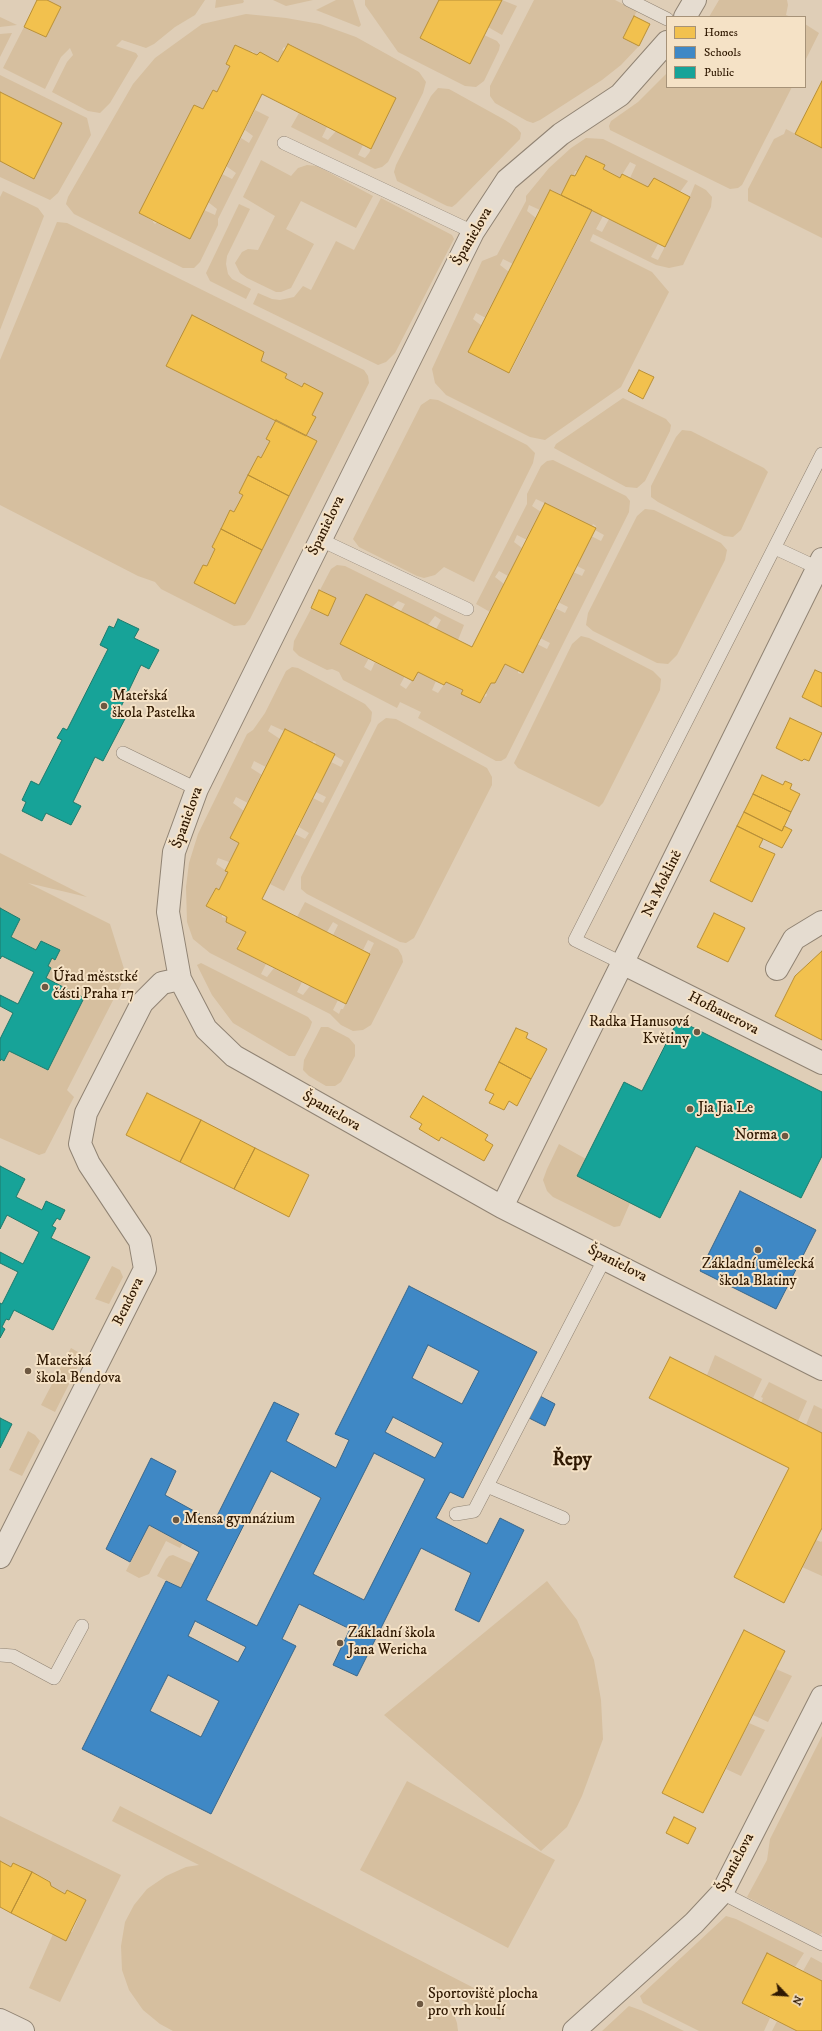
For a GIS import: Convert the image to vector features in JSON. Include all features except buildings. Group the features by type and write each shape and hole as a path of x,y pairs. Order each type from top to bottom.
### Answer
{"street":[{"path":"686,16 696,0"},
{"name":"Španielova","path":"666,43 620,95 561,134 507,180 473,232 197,789 174,852 168,912 180,979 206,1029 234,1056 502,1207 822,1369"},
{"name":"Na Moklině","path":"502,1207 624,964 820,564"},
{"path":"777,969 794,939 822,922"},
{"name":"Hofbauerova","path":"624,964 822,1063"},
{"name":"Bendova","path":"0,1557 145,1269 140,1241 89,1164 80,1144 86,1113 142,1003 162,983 180,979"},
{"name":"Španielova","path":"574,2031 694,1923 722,1893 822,1697"},
{"path":"0,2020 23,2031"}],"lane":[{"path":"629,0 666,18"},
{"path":"284,143 473,232"},
{"path":"624,964 576,940 822,454"},
{"path":"321,540 467,610"},
{"path":"775,548 820,564"},
{"path":"123,753 197,789"},
{"path":"456,1514 474,1511 605,1258"},
{"path":"487,1486 563,1518"},
{"path":"0,1655 13,1656 54,1678 82,1626"},
{"path":"722,1893 822,1944"}],"shaded area":[{"path":"47,0 205,0 195,15 175,27 154,44 146,48 122,40 116,46 136,53 138,56 110,103 100,113 88,111 52,92 67,62 73,55 70,48 61,57 45,89 3,68 24,27 46,37 61,7"},
{"path":"216,0 244,1 243,3 215,8"},
{"path":"273,0 313,0 286,6"},
{"path":"336,0 353,0 361,25 359,27 316,10"},
{"path":"365,0 439,0 420,38 469,64 484,35 497,41 500,45 499,50 484,81 476,87 465,86 398,52 365,5"},
{"path":"502,0 517,6 502,35 488,27"},
{"path":"534,0 615,0 637,11 623,37 639,46 621,65 602,80 533,123 495,103 490,96 490,86"},
{"path":"719,0 787,0 788,5 786,15 788,16 710,16"},
{"path":"246,14 286,18 320,24 356,37 419,72 426,82 423,93 388,162 382,167 375,169 291,127 299,113 327,127 322,137 328,140 336,131 363,145 358,155 365,158 369,153 396,98 289,44 282,50 284,51 278,62 260,52 257,55 252,51 251,53 235,45 226,63 230,66 217,92 213,90 203,109 194,105 140,213 153,221 155,224 157,222 190,239 204,210 215,215 217,209 208,202 222,174 232,179 236,173 226,166 241,138 249,143 253,136 245,130 255,110 269,117 218,219 218,225 200,262 194,268 183,268 74,214 66,204 68,197 133,84 155,58 202,24"},
{"path":"0,17 17,25 0,27"},
{"path":"806,25 819,33 806,59"},
{"path":"12,33 0,57 0,34"},
{"path":"666,74 666,88 791,88 742,185 738,188 730,189 610,130 609,126 611,121 638,102"},
{"path":"0,75 87,118 91,135 58,193 50,200 0,177 0,161 34,178 62,123 0,92"},
{"path":"438,88 449,89 505,120 517,128 521,133 520,139 452,207 447,206 397,181 394,172 396,165 431,96"},
{"path":"786,129 822,148 822,238 748,201 748,189 774,139 784,134"},
{"path":"586,138 603,139 688,181 680,192 649,188 630,178 636,165 630,162 620,178 603,169 604,165 586,156 578,172 575,171 575,176 561,195 550,190 540,210 529,205 527,211 536,218 513,264 503,259 500,265 509,272 486,318 476,313 473,319 482,326 468,352 510,373 592,211 603,216 596,229 602,232 609,219 658,244 651,257 658,260 686,206 695,184 706,190 712,197 711,207 683,265 669,268 656,265 593,234 590,241 652,272 669,292 621,387 545,440 530,437 446,395 435,383 432,369 482,261 497,255 526,201 526,196 549,168 571,148"},
{"path":"261,160 291,176 298,168 307,165 317,166 373,196 356,228 301,201 286,229 314,244 291,288 281,292 276,292 247,278 240,273 235,263 242,252 248,249 258,250 275,216 243,197"},
{"path":"3,191 38,208 44,216 0,330 0,197"},
{"path":"381,198 452,235 454,239 395,353 386,362 378,365 253,304 258,293 272,299 280,300 294,297 303,286 311,290 336,241 354,250"},
{"path":"239,204 250,209 227,256 226,264 228,274 232,279 251,289 246,299 210,281 206,273"},
{"path":"57,222 67,223 364,370 368,376 369,383 250,619 245,625 234,626 161,589 155,582 138,576 0,505 0,360","holes":["192,316 264,352 261,361 285,378 321,397 312,415 316,417 306,436 317,441 235,604 194,583 203,565 207,566 215,549 212,547 230,511 234,512 243,495 239,493 258,457 261,458 270,441 266,439 276,420"]},
{"path":"623,398 666,419 671,425 670,431 645,481 637,488 626,487 554,448 556,444"},
{"path":"430,399 438,400 527,445 535,453 533,463 474,582 444,567 435,575 424,578 417,576 359,547 353,539 421,405"},
{"path":"682,430 691,431 764,468 768,472 741,530 733,537 724,536 651,497 651,486 676,437"},
{"path":"553,460 626,496 630,501 629,512 506,758 501,761 496,761 418,718 421,712 400,702 397,708 343,680 339,672 332,669 327,670 299,656 293,650 294,641 311,609 328,615 336,598 320,590 331,569 337,565 345,566 464,625 458,640 436,629 441,620 435,616 428,625 401,611 405,604 398,601 392,607 366,594 340,644 369,658 364,667 371,671 375,662 405,676 400,685 406,689 418,672 436,681 432,690 438,693 446,682 463,690 462,694 480,703 484,696 486,697 487,694 485,693 491,682 495,683 505,664 521,674 537,644 547,649 550,643 540,638 555,608 565,613 568,607 558,602 573,572 582,576 585,570 577,566 591,536 601,541 604,535 595,530 596,526 593,524 592,526 536,499 532,506 541,512 527,540 517,535 514,542 522,548 508,576 499,571 495,577 504,584 490,612 476,604 527,504 527,494 541,466 547,461"},
{"path":"645,509 654,510 721,543 727,550 725,560 677,655 668,664 657,663 593,631 586,625 588,613 637,516"},
{"path":"581,636 589,638 653,671 661,679 660,690 603,803 599,807 518,768 514,763 572,644"},
{"path":"292,667 298,668 365,704 372,712 371,721 284,891 270,884 295,834 305,839 309,833 299,827 313,798 323,803 326,797 316,792 331,762 341,767 344,761 315,744 316,742 313,741 312,743 285,729 284,731 271,725 268,731 280,739 266,767 254,761 251,768 262,775 248,803 236,797 233,803 244,811 230,838 239,843 229,862 218,858 216,864 228,872 219,890 216,888 206,906 222,915 222,917 225,918 226,916 246,932 241,942 239,941 237,949 266,964 261,974 267,977 274,968 302,982 297,992 303,995 310,986 338,1000 333,1010 339,1014 341,1009 343,1009 374,943 368,940 363,950 333,935 338,925 333,922 327,932 297,917 305,902 398,949 402,956 403,962 371,1025 363,1030 353,1031 341,1025 330,1014 210,953 193,939 187,922 186,887 189,863 198,834 247,734 253,730 265,713 286,671"},
{"path":"386,718 396,719 487,768 492,777 492,785 414,938 406,943 400,942 307,894 301,889 301,877 378,724"},
{"path":"0,853 87,897 28,883 110,924 126,975 67,1090 74,1097 45,1153 39,1155 0,1138 0,1061 1,1059 4,1061 9,1051 48,1070 84,998 46,978 51,969 48,966 52,958 55,960 60,950 41,941 36,950 11,937 20,919 0,908"},
{"path":"201,963 308,1017 312,1022 310,1028 295,1056 289,1056 233,1023 212,995 197,965"},
{"path":"321,1027 328,1027 349,1038 355,1045 355,1056 341,1082 335,1086 326,1086 309,1076 303,1070 304,1060"},
{"path":"559,1144 586,1159 578,1176 630,1203 620,1226 614,1227 553,1197 547,1191 543,1180"},
{"path":"112,1266 120,1270 123,1277 109,1304 95,1299"},
{"path":"71,1348 78,1352 80,1362 55,1412 41,1405"},
{"path":"715,1355 762,1379 753,1398 707,1375"},
{"path":"769,1382 807,1401 798,1421 761,1403 763,1398 761,1397"},
{"path":"814,1405 822,1409 822,1433 806,1425"},
{"path":"28,1431 35,1435 40,1441 22,1476 9,1470"},
{"path":"149,1525 183,1543 180,1548 166,1541 149,1574 139,1578 126,1571"},
{"path":"816,1540 822,1541 822,1576 802,1567"},
{"path":"173,1555 193,1564 181,1588 157,1576 166,1559"},
{"path":"547,1581 577,1620 594,1660 601,1700 603,1739 582,1796 567,1827 541,1851 384,1715"},
{"path":"776,1669 792,1676 768,1722 753,1715"},
{"path":"749,1723 765,1730 741,1776 726,1769"},
{"path":"822,1736 822,1933 819,1935 747,1897 767,1860 770,1839"},
{"path":"407,1781 555,1860 508,1948 360,1870"},
{"path":"120,1806 507,2005 500,2020 446,1992 457,2023 458,2031 173,2031 160,2024 143,2010 129,1990 122,1970 121,1946 125,1922 134,1905 147,1889 166,1876 186,1867 199,1865 112,1821"},
{"path":"0,1816 121,1875 60,2002 29,1988 53,1934 72,1932 86,1900 67,1890 65,1894 51,1886 50,1881 13,1863 11,1867 0,1861"},
{"path":"726,1916 736,1919 804,1953 795,1967 767,1954 742,2003 770,2018 764,2031 699,2031 643,2003 640,1996"},
{"path":"811,1957 822,1963 822,1981 803,1971"},
{"path":"629,2006 643,2011 684,2031 602,2031"},
{"path":"777,2021 796,2031 772,2031"}],"place":[{"name":"Mateřská škola Pastelka","path":"104,706"},
{"name":"Úřad měststké části Praha 17","path":"45,987"},
{"name":"Radka Hanusová Květiny","path":"697,1032"},
{"name":"Jia Jia Le","path":"690,1109"},
{"name":"Norma","path":"785,1136"},
{"name":"Základní umělecká škola Blatiny","path":"758,1250"},
{"name":"Mateřská škola Bendova","path":"28,1371"},
{"name":"Mensa gymnázium","path":"176,1520"},
{"name":"Základní škola Jana Wericha","path":"340,1643"},
{"name":"Sportoviště plocha pro vrh koulí","path":"420,2004"}],"district":[{"name":"Řepy","path":"572,1461"}]}
